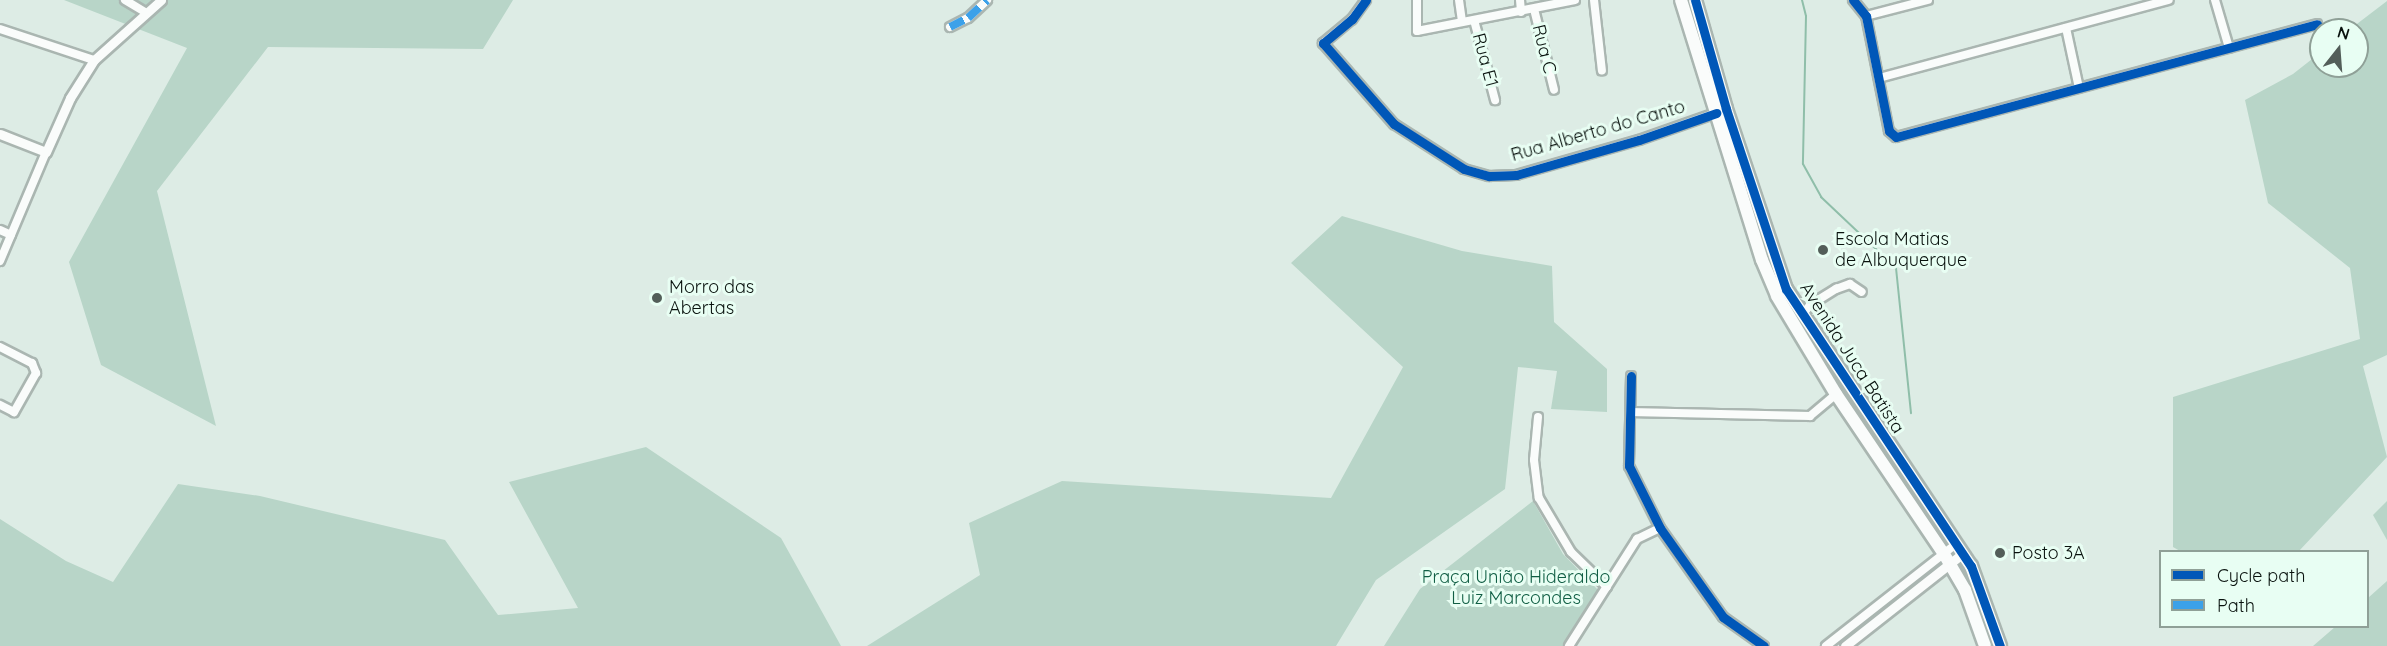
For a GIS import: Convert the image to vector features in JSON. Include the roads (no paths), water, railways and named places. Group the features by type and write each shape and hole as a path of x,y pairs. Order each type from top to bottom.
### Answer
{"main road":[{"name":"Avenida Juca Batista","path":"1681,0 1762,260 1777,296 1836,394 1947,559 1965,590 1985,646"},
{"name":"Avenida Juca Batista","path":"1695,0 1786,289 1801,316 1971,566 2000,646"}],"street":[{"path":"125,0 145,12"},
{"path":"0,261 70,98 94,60 161,0"},
{"path":"950,27 968,18 987,0"},
{"name":"Rua Alberto do Canto","path":"1366,0 1352,19 1323,43 1394,124 1464,169 1489,176 1516,175 1568,161 1716,113"},
{"path":"1418,0 1418,31 1575,0"},
{"path":"1459,0 1462,22"},
{"path":"1520,0 1521,12"},
{"path":"1594,0 1602,71"},
{"path":"1853,0 1866,16 1889,131 1896,137 2309,26"},
{"path":"1866,16 1928,0"},
{"path":"1879,78 2169,0"},
{"path":"2215,0 2229,48"},
{"name":"Rua C","path":"1534,9 1554,90"},
{"name":"Rua E1","path":"1474,20 1495,100"},
{"path":"2066,28 2079,88"},
{"path":"0,29 94,60"},
{"path":"0,134 46,152"},
{"path":"0,230 11,235"},
{"path":"1801,316 1810,305 1836,289 1850,284 1862,292"},
{"path":"0,347 35,367 14,412 0,405"},
{"path":"1632,376 1629,466 1660,528 1723,617 1764,646"},
{"path":"1630,412 1810,416 1836,394"},
{"path":"1538,417 1534,460 1539,498 1571,552 1606,587"},
{"path":"1569,646 1637,539 1660,528"},
{"path":"1845,646 1959,549"},
{"path":"1826,646 1947,559"}],"waterway":[{"path":"1802,0 1806,16 1803,164 1821,197 1896,268 1911,413"}],"place":[{"name":"Escola Matias de Albuquerque","path":"1823,250"},
{"name":"Morro das Abertas","path":"657,298"},
{"name":"Posto 3A","path":"2000,553"}],"park label":[{"name":"Praça União Hideraldo Luiz Marcondes","path":"1516,588"}]}
